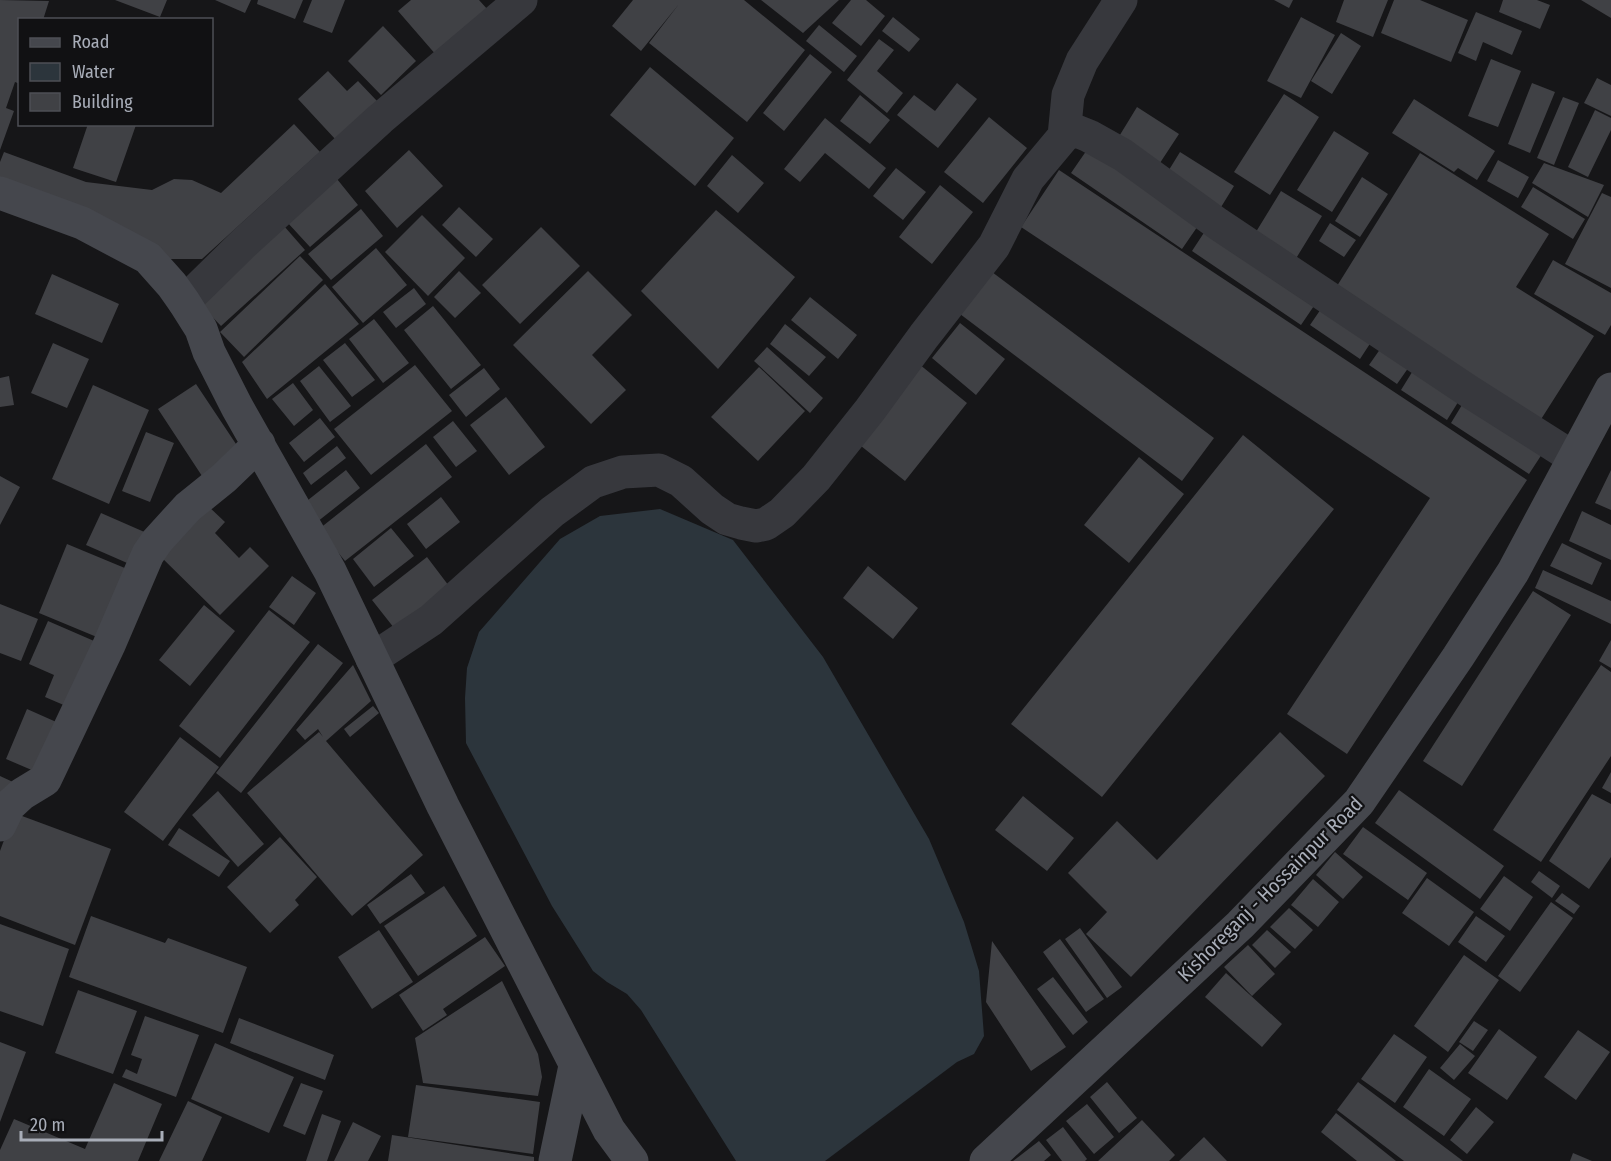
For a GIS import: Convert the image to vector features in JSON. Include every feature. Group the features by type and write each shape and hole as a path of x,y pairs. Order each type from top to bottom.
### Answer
{"main road":[{"path":"0,193 82,223 148,258 184,302 201,329 209,352 237,407 330,571 443,806 575,1066 609,1130 632,1161"},
{"name":"Kishoreganj - Hossainpur Road","path":"986,1161 1240,925 1359,802 1513,572 1611,389"},
{"path":"0,825 9,806 22,794 45,780 110,645 148,554 188,507 224,478 259,444"},
{"path":"555,1161 575,1066"}],"street":[{"path":"184,302 244,243 380,119 521,0"},
{"path":"1064,136 1068,95 1082,61 1121,0"},
{"path":"372,659 431,620 552,512 593,482 623,472 659,470 681,481 726,519 756,526 766,524 782,513 816,478 864,419 924,336 994,246 1028,179 1064,136 1074,130 1123,155 1227,231 1574,458"}],"water":[{"path":"660,509 733,540 823,657 929,839 964,922 979,971 984,1036 974,1054 957,1062 825,1161 736,1161 641,1010 627,994 593,971 552,906 466,743 467,668 479,632 560,539 600,516"}],"building":[{"path":"0,0 49,1 44,18 18,18 18,83 15,82 6,108 14,111 0,150"},
{"path":"115,0 167,0 160,17"},
{"path":"215,0 251,0 245,13"},
{"path":"258,0 303,0 295,19 257,4"},
{"path":"312,0 345,0 332,33 303,22"},
{"path":"411,0 479,0 488,10 437,56 398,11"},
{"path":"633,0 744,0 805,50 747,122 649,43 679,4 641,51 612,26"},
{"path":"761,0 839,0 803,33"},
{"path":"851,0 866,0 885,16 861,46 832,23"},
{"path":"1274,0 1293,0 1289,8"},
{"path":"1344,0 1388,0 1373,37 1336,22"},
{"path":"1394,0 1420,0 1468,20 1451,62 1381,33"},
{"path":"1503,0 1537,0 1550,5 1540,29 1499,12"},
{"path":"1581,0 1611,0 1611,18"},
{"path":"1476,12 1522,31 1512,55 1483,42 1476,61 1458,53"},
{"path":"893,17 920,39 909,52 882,31"},
{"path":"1301,17 1335,35 1301,98 1267,81"},
{"path":"819,25 857,56 844,72 806,41"},
{"path":"383,26 416,61 381,95 348,61"},
{"path":"1341,33 1361,46 1332,94 1311,81"},
{"path":"879,39 894,50 877,71 903,93 887,113 847,80"},
{"path":"810,54 832,72 784,131 763,113"},
{"path":"1491,59 1521,71 1498,127 1468,116"},
{"path":"650,67 734,138 695,186 610,115"},
{"path":"328,71 347,91 358,81 377,101 336,140 298,99"},
{"path":"1597,78 1611,85 1611,116 1584,103"},
{"path":"957,83 977,99 938,148 897,115 914,95 935,111"},
{"path":"1532,83 1555,92 1530,153 1508,144"},
{"path":"1284,94 1319,117 1270,195 1234,172"},
{"path":"860,95 890,120 870,144 840,121"},
{"path":"1563,97 1579,103 1554,165 1537,158"},
{"path":"1414,99 1495,151 1477,180 1458,168 1454,172 1392,133"},
{"path":"1137,107 1179,134 1156,169 1115,143"},
{"path":"1595,110 1611,118 1611,130 1588,177 1568,167"},
{"path":"989,117 1027,148 983,203 944,172"},
{"path":"825,118 886,168 869,189 825,153 800,182 784,169"},
{"path":"294,124 320,152 202,259 169,259 0,187 0,162 4,152 86,182 152,190 174,179 192,180 221,193"},
{"path":"87,126 136,126 116,182 73,168"},
{"path":"1334,131 1369,153 1332,212 1297,190"},
{"path":"1091,144 1202,220 1182,249 1071,173"},
{"path":"409,150 443,186 397,228 365,191"},
{"path":"1180,152 1234,186 1218,212 1164,178"},
{"path":"1420,153 1549,234 1516,287 1594,336 1538,424 1332,294"},
{"path":"732,155 764,183 738,213 707,186"},
{"path":"1498,160 1529,177 1518,198 1487,181"},
{"path":"1544,163 1604,185 1588,217 1532,183"},
{"path":"896,168 926,192 903,220 873,196"},
{"path":"1059,170 1527,480 1347,754 1287,714 1430,498 1021,227"},
{"path":"1362,177 1388,194 1360,237 1335,221"},
{"path":"337,179 358,205 310,247 287,222"},
{"path":"940,185 973,212 932,264 899,237"},
{"path":"1533,187 1585,219 1573,239 1521,207"},
{"path":"1281,191 1322,216 1292,265 1251,240"},
{"path":"1602,193 1611,197 1611,288 1565,264"},
{"path":"459,207 493,239 476,257 442,225"},
{"path":"361,209 383,236 331,280 308,254"},
{"path":"716,210 795,277 718,369 641,291"},
{"path":"422,215 465,258 428,296 385,252"},
{"path":"1330,223 1356,240 1344,257 1319,241"},
{"path":"1209,225 1318,300 1301,325 1192,251"},
{"path":"284,226 305,250 221,326 199,303"},
{"path":"541,227 580,266 520,324 482,285"},
{"path":"376,248 407,285 363,323 332,287"},
{"path":"300,256 323,280 244,357 220,332"},
{"path":"1553,260 1611,293 1611,325 1605,335 1534,294"},
{"path":"459,271 481,293 455,318 434,297"},
{"path":"588,271 632,315 592,355 626,390 591,424 513,345"},
{"path":"992,272 1214,438 1182,481 960,314"},
{"path":"52,274 119,304 102,343 35,314"},
{"path":"325,284 359,324 267,399 242,362"},
{"path":"414,288 426,304 396,328 383,312"},
{"path":"810,297 857,335 838,359 791,320"},
{"path":"1325,303 1375,336 1360,359 1310,325"},
{"path":"433,306 481,365 451,389 404,330"},
{"path":"374,319 409,363 383,383 349,339"},
{"path":"960,323 1005,359 976,395 932,358"},
{"path":"785,324 826,357 809,376 770,344"},
{"path":"53,343 89,359 67,408 31,393"},
{"path":"345,343 375,380 352,397 323,360"},
{"path":"1383,345 1411,364 1397,384 1369,365"},
{"path":"767,347 823,398 810,413 754,361"},
{"path":"919,364 967,403 905,481 856,442"},
{"path":"415,365 452,411 371,475 334,429"},
{"path":"319,366 351,406 330,422 300,381"},
{"path":"759,367 805,411 758,461 711,417"},
{"path":"484,368 500,389 466,417 449,395"},
{"path":"1414,369 1460,399 1447,420 1401,390"},
{"path":"9,376 14,405 0,407 0,378"},
{"path":"293,383 313,410 294,426 272,399"},
{"path":"196,384 240,450 202,476 158,409"},
{"path":"93,385 149,410 109,504 52,479"},
{"path":"506,397 545,447 509,475 470,425"},
{"path":"1465,400 1544,451 1529,474 1451,423"},
{"path":"320,418 335,437 304,462 289,443"},
{"path":"453,421 477,451 456,467 433,437"},
{"path":"146,432 174,443 150,502 122,491"},
{"path":"1243,435 1334,509 1102,797 1011,724"},
{"path":"426,444 452,477 345,561 319,529"},
{"path":"337,446 346,458 311,485 303,473"},
{"path":"1139,457 1184,494 1129,563 1084,525"},
{"path":"346,470 360,488 317,522 303,504"},
{"path":"1611,470 1611,510 1595,503"},
{"path":"0,476 20,487 0,525"},
{"path":"441,497 460,522 426,549 407,524"},
{"path":"207,505 225,522 215,533 239,558 250,547 269,566 220,615 158,554"},
{"path":"1582,511 1611,525 1611,560 1569,541"},
{"path":"101,513 149,534 134,566 86,545"},
{"path":"391,528 414,556 374,587 353,559"},
{"path":"1562,543 1602,563 1592,585 1550,566"},
{"path":"67,544 132,571 104,640 39,613"},
{"path":"427,557 452,590 398,633 372,600"},
{"path":"868,566 918,608 893,639 843,598"},
{"path":"1543,570 1611,601 1611,624 1535,588"},
{"path":"292,576 316,593 294,625 269,607"},
{"path":"1533,591 1571,615 1462,786 1423,761"},
{"path":"0,604 38,619 21,661 0,653"},
{"path":"204,605 235,631 190,686 159,660"},
{"path":"269,610 310,642 220,758 179,726"},
{"path":"48,621 101,644 73,709 45,697 54,675 29,664"},
{"path":"1611,640 1611,668 1599,661"},
{"path":"318,644 343,663 241,793 216,773"},
{"path":"353,665 371,701 326,741 423,855 352,916 247,793 319,732 323,737 318,729 305,740 296,730"},
{"path":"1601,665 1611,672 1611,756 1541,862 1493,830"},
{"path":"373,706 379,713 350,737 344,729"},
{"path":"27,709 63,725 41,774 6,759"},
{"path":"1280,732 1325,776 1131,977 1086,934 1107,912 1068,873 1117,821 1157,860"},
{"path":"180,737 219,767 163,841 124,812"},
{"path":"1611,772 1611,793 1602,788"},
{"path":"0,776 13,782 0,813"},
{"path":"1399,790 1504,866 1480,899 1375,823"},
{"path":"218,791 264,844 238,867 192,815"},
{"path":"1592,794 1611,804 1611,857 1589,889 1549,861"},
{"path":"1023,796 1074,838 1047,871 995,830"},
{"path":"14,813 111,849 75,945 0,916 0,851"},
{"path":"1363,827 1427,873 1408,900 1343,854"},
{"path":"179,828 230,861 219,877 168,845"},
{"path":"280,837 317,877 295,900 299,905 270,933 227,887"},
{"path":"1335,852 1363,877 1343,899 1316,875"},
{"path":"1539,871 1560,886 1552,898 1531,882"},
{"path":"411,874 425,893 380,924 367,905"},
{"path":"1504,876 1533,897 1510,931 1480,909"},
{"path":"1427,878 1474,912 1449,946 1402,913"},
{"path":"1313,879 1339,902 1318,927 1291,905"},
{"path":"444,886 477,936 418,976 384,926"},
{"path":"1562,893 1580,906 1574,914 1555,901"},
{"path":"1551,902 1573,918 1520,992 1498,976"},
{"path":"1289,908 1313,930 1295,949 1270,927"},
{"path":"91,916 165,943 168,938 247,967 223,1033 69,977"},
{"path":"1476,916 1505,936 1486,962 1458,942"},
{"path":"0,924 69,949 43,1026 0,1011"},
{"path":"1080,928 1122,987 1107,998 1065,939"},
{"path":"379,930 413,982 372,1009 338,957"},
{"path":"1267,930 1291,952 1275,968 1252,945"},
{"path":"485,937 505,966 443,1009 447,1015 423,1031 399,995"},
{"path":"1060,939 1104,999 1086,1012 1043,952"},
{"path":"992,941 1066,1047 1031,1071 986,1002"},
{"path":"1248,945 1275,974 1252,996 1224,967"},
{"path":"1464,955 1499,980 1448,1052 1414,1026"},
{"path":"1226,973 1282,1024 1262,1047 1205,997"},
{"path":"1053,977 1088,1022 1073,1035 1037,989"},
{"path":"502,981 538,1054 542,1077 538,1096 423,1083 415,1038"},
{"path":"78,990 137,1011 113,1074 55,1053"},
{"path":"145,1016 199,1035 176,1097 122,1077 126,1069 137,1074 142,1059 131,1055"},
{"path":"239,1018 334,1055 325,1080 230,1043"},
{"path":"1474,1021 1488,1030 1473,1051 1459,1042"},
{"path":"1499,1029 1537,1057 1507,1100 1468,1073"},
{"path":"1578,1030 1610,1052 1576,1100 1544,1077"},
{"path":"1394,1034 1427,1057 1395,1103 1361,1079"},
{"path":"0,1042 26,1052 0,1122"},
{"path":"215,1043 294,1077 269,1133 191,1099"},
{"path":"1460,1044 1475,1056 1454,1080 1440,1068"},
{"path":"1429,1069 1471,1099 1444,1136 1403,1107"},
{"path":"1107,1082 1137,1118 1119,1133 1090,1097"},
{"path":"1358,1082 1463,1161 1404,1161 1337,1110"},
{"path":"114,1083 162,1104 138,1161 0,1161 0,1150 14,1119 85,1149"},
{"path":"301,1083 323,1091 305,1135 283,1126"},
{"path":"416,1085 540,1102 533,1154 408,1137"},
{"path":"188,1101 222,1117 202,1161 159,1161"},
{"path":"1087,1104 1114,1137 1094,1154 1066,1121"},
{"path":"1476,1107 1494,1122 1467,1154 1450,1140"},
{"path":"1336,1113 1396,1161 1357,1161 1321,1132"},
{"path":"322,1114 341,1121 327,1161 306,1161"},
{"path":"1142,1120 1175,1155 1169,1161 1098,1161"},
{"path":"353,1122 381,1136 368,1161 334,1161"},
{"path":"1063,1127 1087,1159 1085,1161 1062,1161 1046,1140"},
{"path":"392,1135 534,1157 534,1161 388,1161"},
{"path":"1204,1137 1227,1161 1179,1161"},
{"path":"1039,1141 1051,1155 1044,1161 1013,1161"},
{"path":"1573,1153 1592,1161 1570,1161"}]}
